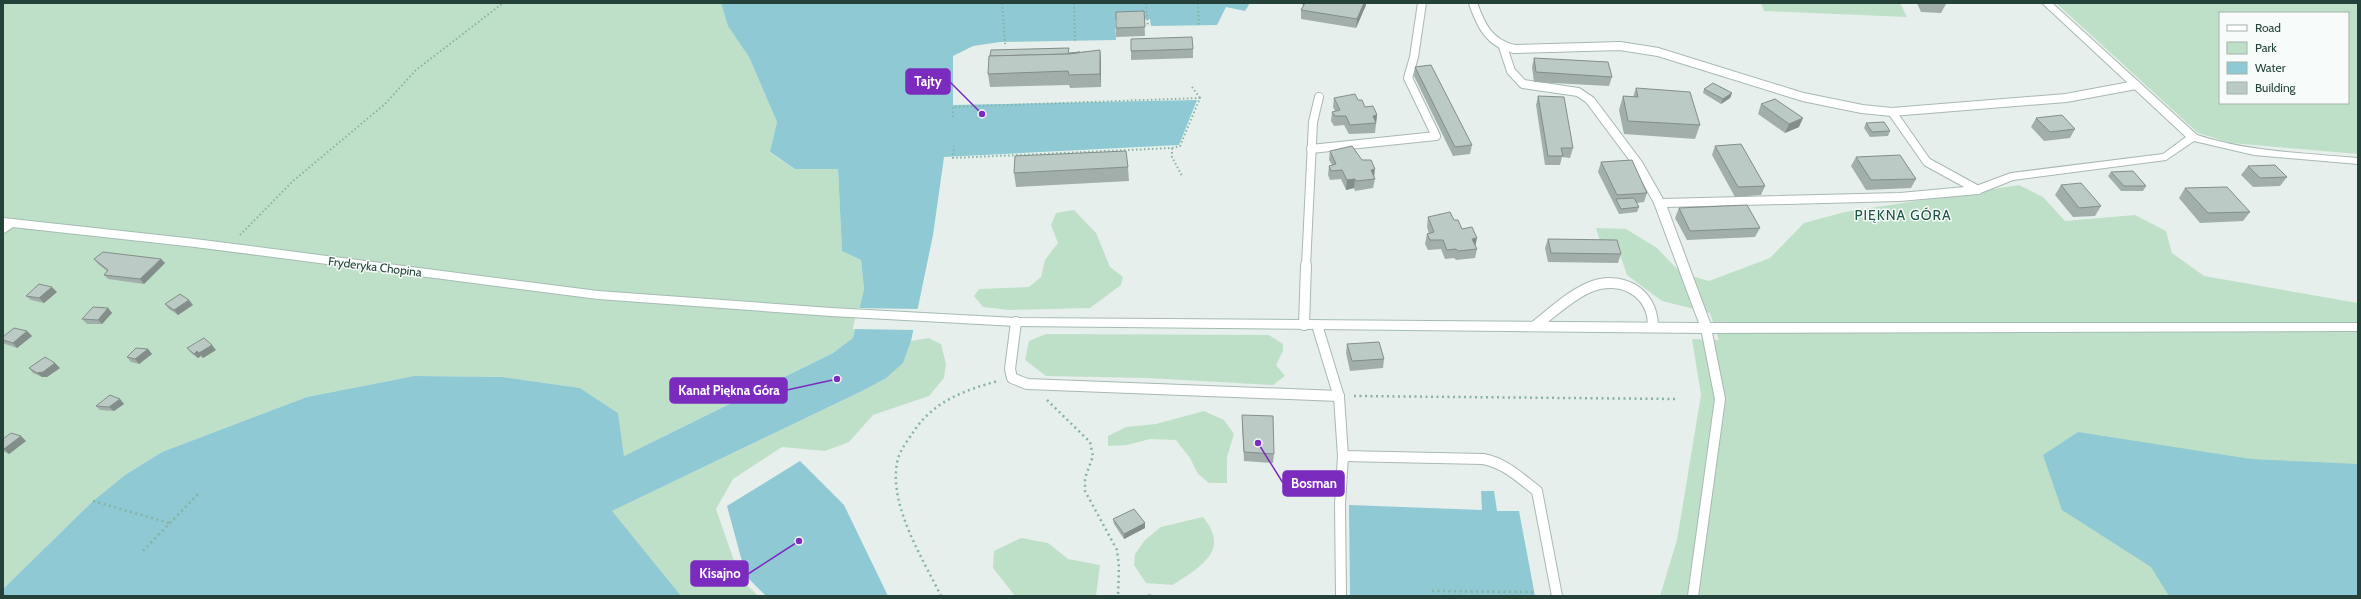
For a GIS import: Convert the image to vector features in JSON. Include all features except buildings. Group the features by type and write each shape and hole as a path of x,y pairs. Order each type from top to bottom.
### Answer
{"main road":[{"path":"2047,3 2193,137 2215,146 2244,152 2358,161"},
{"path":"1590,100 1638,164 1660,203 1706,328"},
{"path":"1660,203 1900,197 1978,190 2011,177 2166,157 2193,137"},
{"name":"Fryderyka Chopina","path":"6,224 227,248 598,295 831,312 1016,322 1706,328 2358,327"}],"lane":[{"path":"1311,149 1436,136 1408,78 1414,57 1422,3"},
{"path":"1473,3 1491,38 1503,47 1620,46 1637,48 1658,52 1738,78 1824,102 1867,111 1892,112 2066,98 2136,85"},
{"path":"1503,47 1511,71 1523,84 1578,92 1590,100"},
{"path":"1304,325 1311,149 1313,122 1319,97"},
{"path":"1892,112 1927,162 1978,190"},
{"path":"1535,326 1590,287 1611,284 1637,290 1650,301 1654,316 1653,327"},
{"path":"1016,322 1010,369 1012,378 1027,384 1339,396"},
{"path":"1317,325 1319,340 1339,396 1343,423 1343,456 1340,504 1342,596"},
{"path":"1693,596 1720,399 1706,328"},
{"path":"1343,456 1483,459 1493,460 1506,468 1537,491 1557,596"}],"path":[{"path":"227,248 293,181 385,104 416,70 503,3"},
{"path":"1002,3 1005,44"},
{"path":"1074,3 1076,42"},
{"path":"1146,3 1148,28"},
{"path":"1198,3 1199,25"},
{"path":"1192,87 1200,98"},
{"path":"953,117 952,108 1200,98"},
{"path":"954,146 953,158 1172,148 1180,146 1200,98"},
{"path":"1172,148 1172,157 1182,176"},
{"path":"941,596 902,511 896,480 897,461 913,432 943,400 976,387 1012,378"},
{"path":"1043,384 1042,392 1048,403 1090,442 1094,450 1093,460 1084,478 1084,490 1094,512 1117,550 1118,596"},
{"path":"1339,396 1676,398"},
{"path":"143,551 198,494"},
{"path":"92,501 169,523"},
{"path":"1432,591 1534,592"}],"green space":[{"path":"3,3 721,3 728,25 749,57 777,122 770,153 795,169 838,169 842,251 861,260 864,289 853,338 833,353 624,456 618,413 580,388 503,377 414,376 307,397 162,452 125,475 93,501 3,589"},
{"path":"1761,3 1900,3 1907,17 1764,11"},
{"path":"2056,3 2358,3 2358,154 2231,143 2198,133"},
{"path":"2019,185 2043,197 2065,221 2135,215 2166,231 2172,253 2204,276 2358,303 2358,529 2305,596 1660,596 1677,540 1701,395 1692,339 1719,340 1710,313 1662,301 1627,275 1618,249 1600,241 1596,228 1626,229 1657,248 1681,273 1709,281 1770,258 1804,223 1845,212"},
{"path":"1074,210 1096,233 1110,267 1123,277 1121,285 1090,308 1009,310 983,307 974,296 979,289 1029,287 1041,277 1045,260 1058,243 1051,225 1056,213"},
{"path":"1046,334 1269,335 1283,344 1283,351 1276,365 1285,376 1273,385 1147,378 1046,376 1025,360 1029,341"},
{"path":"929,338 941,344 946,364 944,378 929,396 873,415 849,442 825,451 782,447 733,479 716,509 740,578 758,596 574,596 612,511 862,391 903,363 911,341"},
{"path":"1204,411 1224,420 1234,434 1227,457 1227,483 1209,483 1198,474 1190,458 1176,440 1150,439 1127,445 1108,446 1108,436 1126,427 1156,424"},
{"path":"1203,517 1211,529 1214,539 1213,549 1209,557 1193,572 1173,585 1146,583 1134,565 1135,554 1145,540 1161,527"},
{"path":"1021,538 1048,543 1068,559 1100,565 1096,596 1015,596 993,568 994,551"}],"water":[{"path":"721,3 1250,3 1245,11 1226,7 1217,25 1151,26 1150,19 1115,20 1116,40 1000,42 973,46 953,56 953,105 1197,100 1179,145 944,157 933,235 911,341 903,363 886,378 862,391 612,511 681,596 3,596 3,589 93,501 125,475 162,452 307,397 414,376 503,377 580,388 618,413 624,456 833,353 853,338 864,289 861,260 842,251 838,169 795,169 770,152 777,122 749,57 728,26"},
{"path":"2078,432 2251,459 2358,464 2358,596 2169,596 2151,567 2062,510 2043,455"},
{"path":"800,461 844,505 888,596 766,596 746,576 727,506"},
{"path":"1481,491 1494,491 1497,511 1519,511 1535,596 1350,596 1349,505 1482,510"}],"pier":[{"path":"857,308 919,309 915,330 853,329"}],"place":[{"name":"Tajty","path":"982,114"},
{"name":"Kanał Piękna Góra","path":"837,379"},
{"name":"Bosman","path":"1258,443"},
{"name":"Kisajno","path":"799,541"}],"district":[{"name":"PIĘKNA GÓRA","path":"1903,215"}]}
